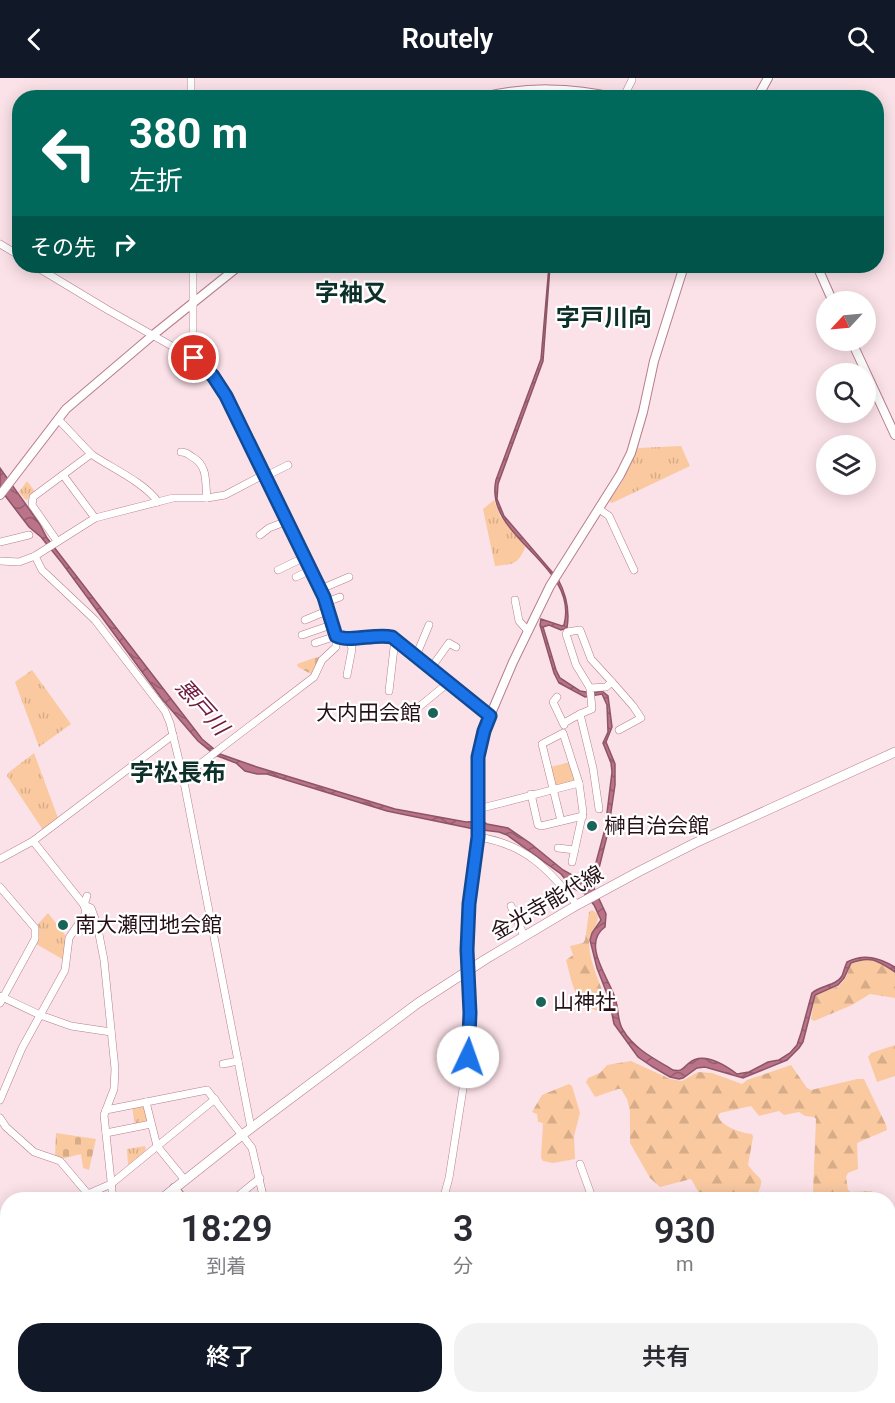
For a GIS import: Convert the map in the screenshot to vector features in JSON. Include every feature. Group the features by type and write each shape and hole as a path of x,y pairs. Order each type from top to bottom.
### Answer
{"main road":[{"name":"金光寺能代線","path":"169,1192 418,1003 524,936 695,843 895,752"}],"street":[{"path":"509,90 543,88 578,90"},
{"path":"47,273 194,358 213,376 226,396 321,589 334,624 336,647 322,660 314,677 183,777"},
{"path":"193,273 194,358"},
{"path":"0,495 58,419 79,398 230,273"},
{"path":"445,1192 465,1088 470,1013 467,950 469,904 478,837 478,757 484,731 550,586 620,475 636,438 654,361 682,273"},
{"path":"820,273 828,291"},
{"path":"856,351 895,435"},
{"path":"58,419 91,454 143,487 158,502"},
{"path":"181,452 187,452 192,458 200,461 207,498"},
{"path":"57,541 32,505 33,497 91,454"},
{"path":"0,561 19,561 34,556 95,518 173,498 207,498 225,495 288,465"},
{"path":"63,475 95,518"},
{"path":"599,509 609,516 634,570"},
{"path":"260,534 287,521"},
{"path":"0,542 29,535"},
{"path":"34,556 42,570 95,620 165,711 183,777 251,1128"},
{"path":"278,570 305,557"},
{"path":"296,578 311,570"},
{"path":"321,589 349,577"},
{"path":"305,620 340,597"},
{"path":"515,600 519,621 528,631"},
{"path":"302,635 334,624"},
{"path":"416,656 429,625"},
{"path":"564,723 592,709 589,693 576,665 566,634 580,630 591,658 641,718 619,730"},
{"path":"315,643 336,636 339,639 384,635 395,639 490,716"},
{"path":"347,675 352,650 351,638"},
{"path":"388,691 395,639"},
{"path":"431,668 449,643 456,647"},
{"path":"589,693 606,687 612,682"},
{"path":"408,716 448,683"},
{"path":"557,697 553,702 564,723 563,733 579,783 583,816 572,862"},
{"path":"580,714 593,768 599,809"},
{"path":"561,821 542,744 563,733"},
{"path":"0,860 33,841 173,735"},
{"path":"478,809 579,783"},
{"path":"531,794 538,825 583,816"},
{"path":"478,837 496,840 516,848 552,876 581,903"},
{"path":"0,1100 22,1048 65,970 69,938 86,913 84,905 33,841"},
{"path":"558,848 575,850"},
{"path":"0,887 35,928 34,939 1,999 71,1026 111,1032"},
{"path":"84,905 87,896"},
{"path":"84,905 91,908 97,924 104,960 115,1069 114,1089 104,1115 112,1192"},
{"path":"511,906 524,936"},
{"path":"223,1064 238,1062"},
{"path":"106,1110 207,1090 252,1148 263,1192"},
{"path":"93,1192 111,1184 215,1099"},
{"path":"146,1102 157,1146 184,1179"},
{"path":"0,1118 6,1127 34,1152 60,1161 86,1192"},
{"path":"106,1133 151,1124"},
{"path":"580,1164 590,1192"},
{"path":"243,1192 260,1178"},
{"path":"174,1188 177,1192"}],"green space":[{"path":"681,446 690,466 612,503 609,501 622,482 638,448"},
{"path":"27,481 36,493 26,500 19,492"},
{"path":"494,500 500,516 525,548 520,558 511,564 495,566 483,509"},
{"path":"320,657 313,675 298,667 297,664"},
{"path":"32,670 71,724 39,747 15,682"},
{"path":"34,753 58,818 43,830 7,776"},
{"path":"571,762 576,778 573,782 556,786 550,767"},
{"path":"592,910 598,916 598,920 590,938 590,951 608,1007 607,1012 588,1007 582,1002 577,995 566,960 573,955 570,946 583,943 585,940 589,912"},
{"path":"48,913 66,936 64,960 36,944 39,930 37,925"},
{"path":"866,959 880,963 895,973 895,998 870,994 852,1005 814,1021 811,1019 815,995 839,986 845,979 851,964"},
{"path":"895,1045 895,1076 877,1082 868,1057 871,1053"},
{"path":"631,1061 670,1079 682,1081 698,1072 712,1073 742,1084 747,1080 791,1065 807,1088 811,1090 864,1079 887,1130 857,1143 858,1169 848,1173 846,1177 848,1190 851,1192 813,1192 816,1119 814,1117 805,1116 799,1112 784,1115 779,1111 759,1116 751,1106 720,1113 718,1116 723,1123 737,1131 752,1134 748,1165 761,1180 758,1192 698,1192 691,1179 660,1187 650,1178 630,1143 630,1111 621,1089 595,1097 586,1082 588,1078 600,1073 607,1065"},
{"path":"569,1084 572,1086 580,1113 574,1136 575,1159 553,1163 543,1161 541,1158 543,1123 538,1122 537,1114 532,1112 542,1095"},
{"path":"143,1105 148,1119 145,1123 135,1125 132,1107"},
{"path":"56,1133 96,1139 89,1170 83,1168 81,1154 61,1159 55,1157"},
{"path":"145,1146 146,1150 128,1165 127,1149"}],"water":[{"path":"549,273 543,361 498,484 497,499 504,516 558,579 563,590 568,609 567,628 561,630 549,625 543,627 560,678 580,691 592,693 602,691 608,696 612,727 606,742 615,764 615,785 608,832 594,888 606,914 605,927 598,934 596,952 615,998 621,1026 639,1048 673,1070 680,1070 701,1058 720,1063 737,1074 749,1072 790,1053 797,1045 812,993 839,979 847,962 866,957 895,967 895,972 869,959 851,963 838,985 815,995 803,1042 799,1048 787,1060 743,1078 705,1067 697,1068 679,1079 670,1077 638,1057 614,1024 609,999 597,968 590,940 601,920 594,905 584,893 572,888 561,874 507,835 387,811 267,774 245,771 236,763 215,755 198,741 162,699 62,563 41,537 29,527 0,489 0,468 47,538 202,739 220,754 395,809 466,822 482,821 508,828 563,870 590,885 605,829 612,772 603,743 608,732 607,705 602,694 585,697 559,683 540,625 541,619 564,625 565,604 558,585 546,568 503,519 496,500 496,480 541,359"}],"place":[{"name":"大内田会館","path":"433,713"},
{"name":"榊自治会館","path":"592,826"},
{"name":"南大瀬団地会館","path":"63,925"},
{"name":"山神社","path":"541,1002"}],"district":[{"name":"字袖又","path":"351,293"},
{"name":"字戸川向","path":"604,318"},
{"name":"字松長布","path":"178,773"}],"route":[{"path":"194,358 213,376 226,396 324,597 332,616 336,636 339,639 384,635 392,637 490,716 479,746 477,769 478,837 469,904 467,950 470,1013 468,1057"}],"water label":[{"name":"悪戸川","path":"202,707"}]}
